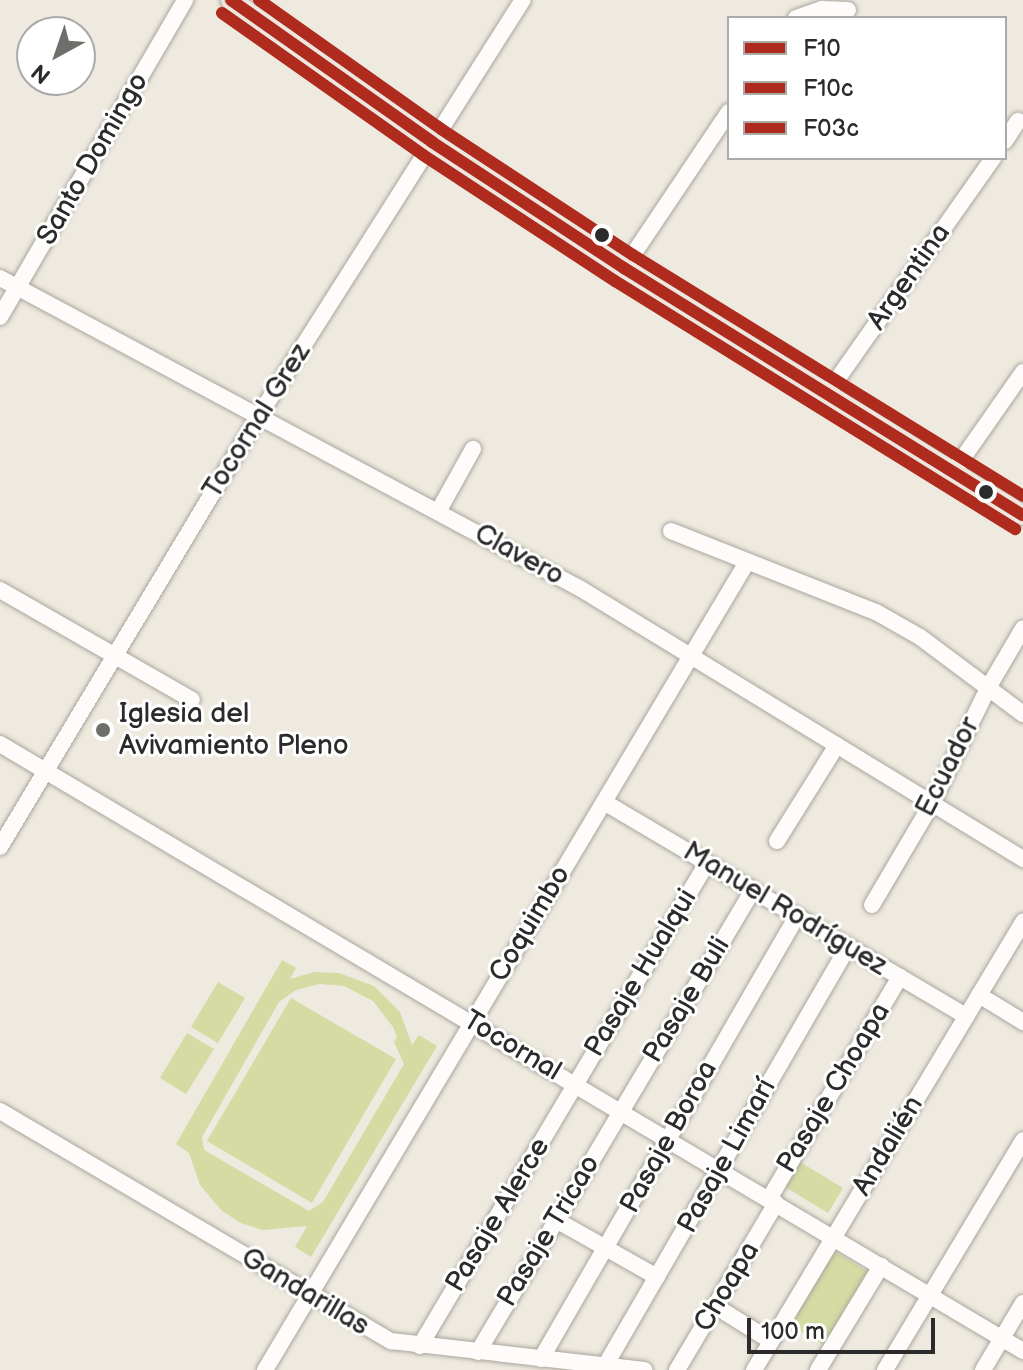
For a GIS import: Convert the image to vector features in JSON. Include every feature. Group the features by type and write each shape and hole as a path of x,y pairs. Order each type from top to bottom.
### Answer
{"main road":[{"path":"231,0 432,142 624,268 1023,515"}],"street":[{"name":"Santo Domingo","path":"0,317 185,0"},
{"name":"Tocornal Grez","path":"0,847 260,414 523,0"},
{"path":"832,0 854,14"},
{"path":"802,16 822,9 854,14"},
{"path":"624,268 727,115"},
{"name":"Argentina","path":"826,395 992,160"},
{"name":"Clavero","path":"0,278 260,414 581,589 1023,859"},
{"path":"953,472 1023,372"},
{"path":"439,510 473,449"},
{"path":"671,531 876,612 920,637 1023,714"},
{"name":"Coquimbo","path":"265,1370 747,562"},
{"path":"0,590 192,700"},
{"name":"Ecuador","path":"872,905 932,803 988,688 1023,628"},
{"name":"Tocornal","path":"0,744 1023,1351"},
{"path":"777,841 837,745"},
{"name":"Manuel Rodríguez","path":"604,802 966,1016"},
{"name":"Pasaje Hualqui","path":"576,1084 707,863"},
{"name":"Pasaje Buli","path":"620,1111 753,890"},
{"name":"Pasaje Boroa","path":"541,1359 797,916"},
{"name":"Andalién","path":"754,1370 966,1016 1020,932"},
{"name":"Pasaje Limarí","path":"605,1366 848,946"},
{"name":"Pasaje Choapa","path":"773,1201 900,977"},
{"path":"979,995 1023,1022"},
{"name":"Pasaje Alerce","path":"420,1346 576,1084"},
{"name":"Gandarillas","path":"0,1111 383,1338 420,1346 644,1370"},
{"name":"Pasaje Tricao","path":"478,1352 620,1111"},
{"path":"885,1370 1023,1140"},
{"name":"Choapa","path":"677,1370 773,1201"},
{"path":"556,1220 657,1277"},
{"path":"818,1370 881,1266"},
{"path":"983,1370 1023,1303"},
{"path":"715,1306 771,1341"}],"green space":[{"path":"282,960 296,968 290,979 314,972 339,973 374,986 400,1012 412,1045 419,1035 437,1046 311,1257 295,1247 307,1226 263,1230 241,1223 222,1211 200,1185 189,1153 176,1144","holes":["319,984 344,986 373,1001 393,1027 397,1037 394,1042 404,1064 323,1202 309,1211 204,1150 202,1137 279,1002 296,990"]},
{"path":"218,982 245,998 218,1043 191,1027"},
{"path":"291,998 396,1059 312,1203 207,1141"},
{"path":"187,1033 214,1049 186,1094 160,1078"},
{"path":"797,1160 843,1188 828,1213 782,1185"},
{"path":"834,1251 872,1274 828,1348 790,1325"}],"transit line":[{"name":"F10","path":"231,0 432,142 624,268 1023,515"},
{"name":"F03c","path":"259,0 441,129 633,255 1023,496"},
{"name":"F10c","path":"222,13 423,155 615,281 1015,529"}],"place":[{"name":"Iglesia del Avivamiento Pleno","path":"103,730"}]}
